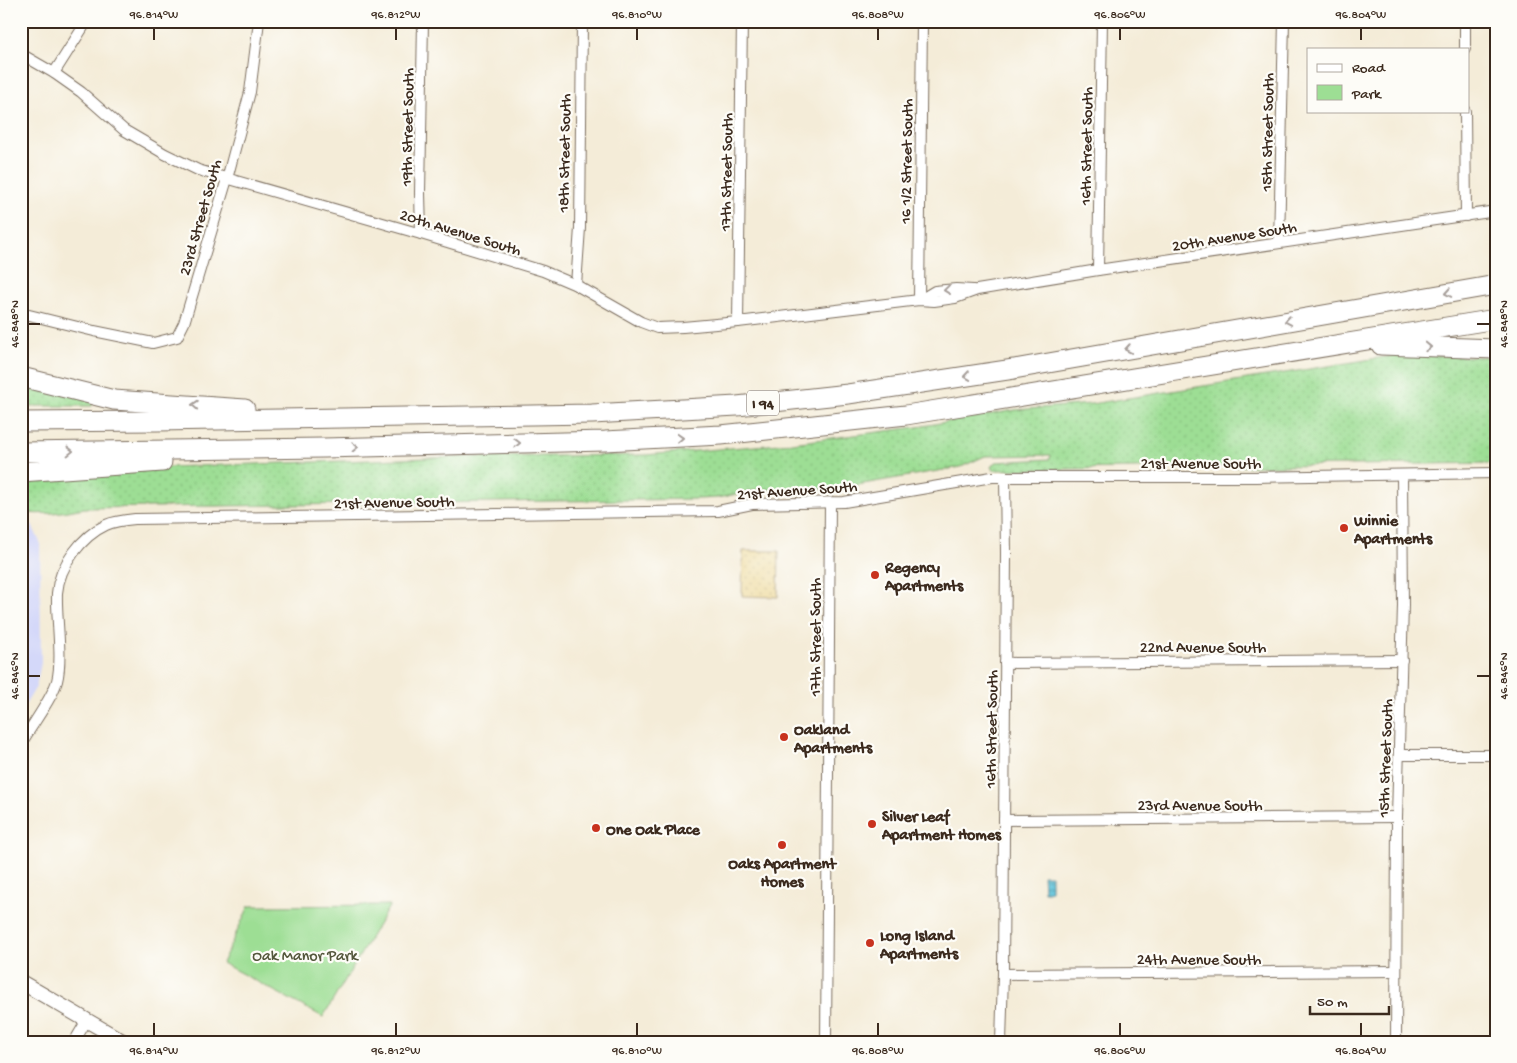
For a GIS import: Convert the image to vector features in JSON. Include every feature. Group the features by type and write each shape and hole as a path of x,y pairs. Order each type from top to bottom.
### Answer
{"highway":[{"name":"I 94","path":"21,422 592,414 737,406 848,394 1014,369 1496,285"},
{"name":"I 94","path":"21,452 324,448 605,441 721,435 906,415 1496,319"},
{"path":"1345,344 1496,350"},
{"path":"21,377 114,400 366,418"},
{"path":"21,472 238,457 324,448"}],"street":[{"path":"54,73 87,21"},
{"name":"23rd Street South","path":"21,313 153,343 177,337 184,323 227,179 250,92 259,21"},
{"name":"19th Street South","path":"421,234 422,21"},
{"name":"18th Street South","path":"576,285 580,228 582,21"},
{"name":"17th Street South","path":"738,322 742,21"},
{"name":"16 1/2 Street South","path":"919,300 922,21"},
{"name":"16th Street South","path":"1098,270 1102,21"},
{"name":"15th Street South","path":"1279,243 1284,21"},
{"path":"1465,21 1465,48"},
{"name":"20th Avenue South","path":"21,54 54,73 81,92 124,130 165,154 198,170 543,271 576,285 641,322 657,328 738,322 919,300 935,291 977,290 1098,270 1496,211"},
{"path":"1465,112 1466,216"},
{"name":"21st Avenue South","path":"21,744 51,695 57,680 59,662 57,591 64,568 78,546 92,532 107,524 136,519 718,511 752,504 844,502 992,477 1496,473"},
{"name":"15th Street South","path":"1396,1042 1397,817 1403,605 1402,475"},
{"name":"16th Street South","path":"1001,1042 1003,974 1005,477"},
{"name":"17th Street South","path":"826,1042 830,503"},
{"name":"22nd Avenue South","path":"1005,663 1402,660"},
{"path":"1399,755 1496,755"},
{"name":"23rd Avenue South","path":"1004,820 1397,817"},
{"name":"24th Avenue South","path":"1003,974 1396,971"},
{"path":"21,982 124,1042"},
{"path":"74,1042 87,1020"}],"shaded area":[{"path":"21,517 28,517 40,542 41,663 36,687 21,712"}],"green space":[{"path":"1397,355 1496,357 1496,463 993,470 991,467 995,462 1050,459 1051,455 985,456 961,467 834,489 755,490 718,498 84,508 45,514 21,512 21,477 138,468 460,457 645,455 792,443 917,427 1015,410 1091,404"},
{"path":"21,382 94,399 92,406 21,406"},
{"name":"Oak Manor Park","path":"390,905 323,1017 222,963 249,906"}],"sand":[{"path":"743,551 779,551 778,597 742,596"}],"water":[{"path":"1043,875 1051,875 1051,891 1044,891"}],"place":[{"name":"Winnie Apartments","path":"1344,528"},
{"name":"Regency Apartments","path":"875,575"},
{"name":"Oakland Apartments","path":"784,737"},
{"name":"Silver Leaf Apartment Homes","path":"872,824"},
{"name":"One Oak Place","path":"596,828"},
{"name":"Oaks Apartment Homes","path":"782,845"},
{"name":"Long Island Apartments","path":"870,943"}]}
